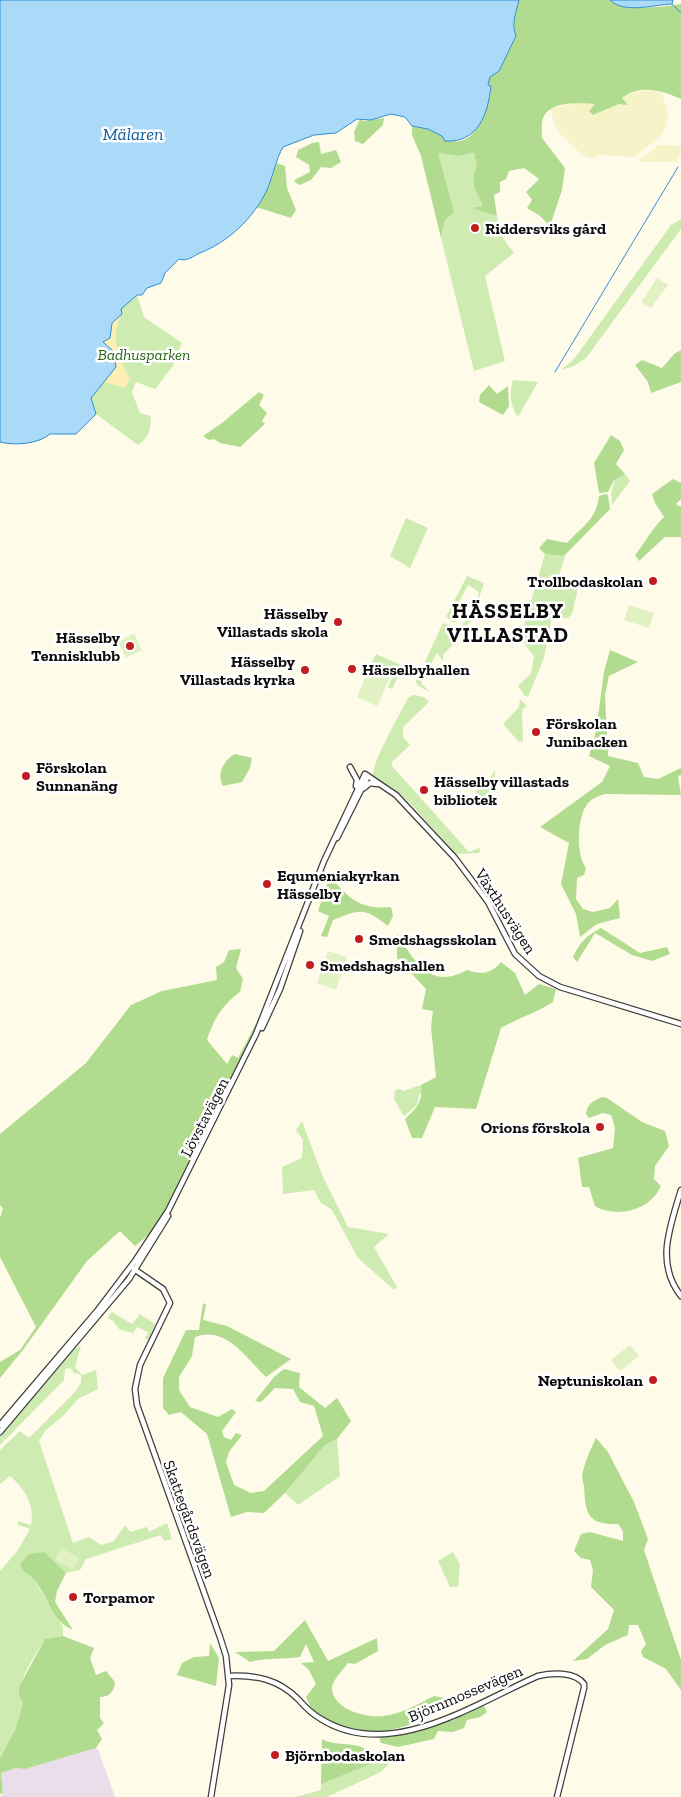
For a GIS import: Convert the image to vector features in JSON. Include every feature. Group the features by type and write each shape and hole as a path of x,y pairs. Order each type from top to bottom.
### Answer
{"street":[{"path":"350,767 357,780 356,797"},
{"name":"Lövstavägen","path":"0,1432 102,1314 168,1211 256,1034 324,861 366,776"},
{"name":"Växthusvägen","path":"366,776 392,792"},
{"name":"Växthusvägen","path":"366,776 392,792 415,812 455,858 488,902 515,954 538,976 560,987 681,1024"},
{"path":"356,797 367,784 377,784"},
{"path":"681,1190 670,1226 666,1257 672,1285 681,1296"},
{"name":"Lövstavägen","path":"0,1426 133,1268"},
{"name":"Skattegårdsvägen","path":"133,1268 163,1289 170,1304 140,1365 136,1380 137,1405 223,1647 229,1676 211,1797"},
{"name":"Björnmossevägen","path":"229,1676 267,1678 282,1686 310,1712 329,1724 351,1732 378,1735 422,1728 538,1676 554,1674 578,1678 584,1684 583,1691 557,1797"}],"shaded area":[{"path":"652,90 662,92 669,117 665,120 667,125 662,135 634,157 597,155 595,159 582,155 559,133 553,120 551,108 576,103 595,104 593,115 619,104 627,104 622,98 628,93"},
{"path":"659,145 680,146 681,152 677,162 637,162"},
{"path":"98,1749 115,1797 0,1797 3,1793 1,1773 16,1768 25,1769"}],"green space":[{"path":"519,0 610,0 624,6 644,8 681,4 681,99 658,91 643,90 636,91 622,98 628,105 619,104 593,115 589,111 595,104 582,103 559,105 547,112 542,120 542,138 565,168 562,190 550,226 540,216 527,208 532,200 526,192 539,179 524,168 509,171 506,179 500,182 500,192 494,195 497,216 472,208 483,206 476,191 474,181 477,166 474,153 458,156 438,153 454,212 445,220 441,238 421,156 412,135 412,126 431,130 452,141 461,141 475,131 488,103 491,86 488,85 490,77 499,71 516,34 513,21"},
{"path":"384,118 383,125 363,144 355,141 354,132 360,119 364,121"},
{"path":"319,142 321,154 336,150 341,162 331,168 321,167 311,180 300,185 296,183 294,180 310,172 309,165 296,157 298,150 312,143"},
{"path":"438,153 458,156 474,153 477,166 474,181 476,191 483,206 474,208 497,216 502,237 514,253 485,276 505,361 474,371 441,238 445,220"},
{"path":"277,163 285,166 287,188 296,210 291,218 256,207 266,191"},
{"path":"681,219 681,229 586,358 574,366 561,370 574,359 671,225"},
{"path":"657,278 668,285 651,308 641,302"},
{"name":"Badhusparken","path":"137,295 144,317 182,343 173,366 155,389 136,382 132,392 140,413 151,416 149,433 138,445 96,414 91,398 116,367 103,342 121,309"},
{"path":"681,350 681,382 651,393 648,382 635,365 642,360 662,368 674,354"},
{"path":"513,380 538,382 518,417 511,399"},
{"path":"489,385 497,394 508,386 509,406 503,415 479,402 480,395"},
{"path":"259,392 264,395 259,405 267,413 262,421 265,424 240,447 220,443 214,439 209,440 203,436 222,423"},
{"path":"611,435 620,441 624,450 616,464 625,474 614,480 608,492 599,493 594,463"},
{"path":"625,474 630,481 612,505 611,493 615,479"},
{"path":"673,479 681,483 681,499 676,504 681,507 681,537 665,537 639,561 635,555 664,517 655,503 652,494"},
{"path":"608,495 610,509 564,556 545,554 539,548 547,539 567,543 588,523 595,512 599,496"},
{"path":"406,518 428,528 410,568 390,556"},
{"path":"545,554 565,556 557,581 578,588 572,614 568,618 552,617 544,658 528,697 524,695 518,686 531,673 534,656 520,638"},
{"path":"467,576 484,583 471,621 463,629 462,625 473,612 479,592 468,585 451,618 456,621 454,623 446,617"},
{"path":"629,605 654,613 649,628 624,620"},
{"path":"443,623 452,626 462,635 443,655 443,661 437,653 421,683 430,692 417,685 416,681"},
{"name":"Hässelby Tennisklubb","path":"134,633 142,650 126,658 118,642"},
{"path":"610,650 638,662 609,676 605,695 608,756 638,763 644,777 658,779 681,768 681,775 678,776 681,795 605,794 590,801 583,812 579,828 579,846 586,868 584,875 577,878 576,899 583,909 593,912 610,908 618,899 620,918 597,924 580,937 576,914 561,884 569,843 540,827 602,782 610,766 589,756 596,731 604,672"},
{"path":"376,654 403,666 392,689 388,687 393,676 370,666"},
{"path":"370,666 391,675 377,706 357,697"},
{"path":"413,695 424,697 429,702 403,727 403,737 410,745 392,762 392,766 469,852 479,848 481,851 478,853 456,854 409,802 393,788 373,775 377,760 387,738 408,698"},
{"path":"520,699 527,706 522,710 523,741 519,742 503,724 519,707"},
{"path":"235,754 252,758 250,768 242,782 223,786 220,776 222,767"},
{"path":"495,770 495,788 488,805 475,792 490,778"},
{"path":"330,876 343,891 356,901 371,907 391,907 393,916 388,926 367,913 356,912 333,920 327,937 321,936 329,916 318,911"},
{"path":"601,928 640,953 667,947 670,954 652,961 632,955 595,933 577,962 573,957 578,947 584,939"},
{"path":"397,934 418,963 434,975 443,977 467,970 477,973 486,972 501,962 515,973 525,995 539,984 556,989 553,1002 501,1028 476,1109 435,1107 422,1138 412,1138 405,1119 420,1100 421,1085 436,1077 431,1027 433,1011 422,1009 426,989 397,958"},
{"path":"241,949 236,968 243,979 240,992 219,1013 207,1040 227,1064 232,1055 238,1058 261,1014 261,1020 166,1210 151,1233 135,1246 120,1231 87,1261 23,1350 0,1378 0,1362 20,1350 36,1327 0,1257 0,1218 3,1208 0,1205 0,1134 86,1063 131,1005 162,991 217,980 216,967 224,962 229,950"},
{"path":"328,951 347,957 336,990 317,983"},
{"path":"421,1085 422,1093 419,1095 417,1105 404,1116 394,1099 395,1090 404,1091"},
{"path":"602,1097 607,1098 642,1122 665,1131 669,1146 655,1166 654,1179 661,1186 650,1201 632,1210 613,1212 595,1206 589,1187 582,1187 578,1158 613,1148 615,1128 611,1115 603,1113 589,1118 586,1114 591,1103"},
{"path":"302,1121 323,1177 348,1227 389,1234 374,1247 397,1287 394,1290 358,1258 332,1210 320,1202 314,1190 283,1194 282,1167 302,1158 303,1140 296,1130"},
{"path":"203,1303 206,1305 203,1320 227,1326 291,1359 266,1377 235,1345 226,1339 206,1334 195,1337 192,1356 179,1377 179,1390 190,1407 218,1417 232,1409 236,1412 222,1431 224,1437 231,1440 236,1433 242,1435 229,1452 226,1462 234,1485 251,1493 264,1491 323,1436 314,1406 300,1402 293,1389 275,1388 261,1402 255,1401 274,1377 284,1369 300,1373 299,1387 325,1408 337,1398 351,1421 337,1439 325,1445 285,1493 264,1513 247,1512 231,1517 207,1434 181,1412 169,1415 163,1408 163,1378 186,1330 199,1330"},
{"path":"112,1312 132,1324 140,1314 155,1324 149,1339 145,1339 148,1332 137,1327 133,1333 119,1329 113,1321 107,1318"},
{"path":"81,1345 75,1367 82,1375 96,1370 98,1389 78,1399 64,1415 45,1431 39,1441 73,1543 89,1537 101,1545 114,1541 125,1525 130,1532 147,1527 149,1532 167,1523 172,1539 164,1541 161,1535 86,1559 80,1570 66,1573 45,1552 23,1571 32,1576 63,1627 63,1636 45,1639 26,1670 21,1687 23,1703 15,1730 0,1758 0,1571 18,1550 30,1529 18,1525 18,1521 31,1525 32,1511 28,1498 10,1476 0,1484 0,1450 20,1431 29,1438 76,1391 81,1382 81,1376 77,1373 74,1374 72,1369 67,1368 64,1380 0,1445 0,1436 74,1350"},
{"path":"630,1345 639,1356 620,1371 611,1360"},
{"path":"596,1438 608,1452 634,1502 648,1539 644,1550 681,1660 681,1690 666,1669 643,1657 641,1651 646,1644 638,1625 629,1625 628,1635 605,1645 587,1659 573,1661 608,1629 614,1610 591,1587 593,1570 590,1560 581,1558 574,1551 581,1534 590,1532 623,1541 623,1531 618,1524 608,1524 594,1520 587,1511 582,1473"},
{"path":"337,1439 340,1476 298,1505 285,1493 325,1445"},
{"path":"61,1548 79,1558 73,1569 55,1560"},
{"path":"45,1552 66,1573 57,1591 55,1602 73,1630 58,1619 37,1584 23,1571 20,1564 29,1554"},
{"path":"453,1552 460,1564 458,1587 450,1587 438,1561"},
{"path":"305,1620 328,1661 377,1638 378,1651 355,1664 348,1663 333,1683 334,1697 345,1708 368,1716 383,1716 404,1711 434,1696 450,1699 458,1696 461,1700 414,1723 380,1732 363,1732 329,1721 314,1712 306,1697 316,1684 309,1670 301,1663 314,1662 306,1644 300,1657 293,1658 250,1662 235,1652 274,1651"},
{"path":"63,1636 94,1648 90,1658 96,1675 106,1671 115,1682 114,1689 110,1693 100,1697 100,1718 104,1723 97,1730 102,1739 96,1748 25,1769 16,1768 1,1773 3,1793 0,1794 0,1758 15,1730 23,1703 19,1695 19,1687 45,1639"},
{"path":"210,1643 219,1658 216,1686 177,1675 182,1663 194,1657 209,1656"},
{"path":"483,1704 487,1712 480,1717 467,1720 464,1728 453,1732 438,1731 434,1739 398,1747 381,1743 379,1737 402,1734 454,1720 459,1715"},
{"path":"322,1739 372,1751 371,1757 381,1760 321,1784"},
{"path":"381,1760 389,1762 389,1764 381,1772 327,1797 295,1797 321,1790 321,1784"}],"sand":[{"path":"122,314 116,330 116,338 119,355 130,378 125,388 104,382 116,367 103,342 110,338 112,323"}],"water":[{"name":"Mälaren","path":"0,0 519,0 514,22 516,36 499,71 490,77 488,85 491,86 490,96 487,107 479,125 473,132 466,137 445,141 442,136 428,129 412,126 405,117 391,114 371,120 357,119 336,133 314,135 283,147 267,190 255,211 239,228 220,243 187,259 179,259 165,273 161,283 147,288 142,295 137,295 121,309 122,314 112,323 110,338 103,342 114,352 116,367 91,398 96,414 76,434 50,434 33,442 12,444 0,442"},
{"path":"610,0 673,0 672,4 631,8 623,7"}],"waterway":[{"path":"672,4 681,13"},
{"path":"555,372 678,167"}],"place":[{"name":"Riddersviks gård","path":"475,228"},
{"name":"Trollbodaskolan","path":"653,581"},
{"name":"Hässelby Villastads skola","path":"338,622"},
{"name":"Hässelby Tennisklubb","path":"130,646"},
{"name":"Hässelbyhallen","path":"352,669"},
{"name":"Hässelby Villastads kyrka","path":"305,670"},
{"name":"Förskolan Junibacken","path":"536,732"},
{"name":"Förskolan Sunnanäng","path":"26,776"},
{"name":"Hässelby villastads bibliotek","path":"424,790"},
{"name":"Equmeniakyrkan Hässelby","path":"267,884"},
{"name":"Smedshagsskolan","path":"359,939"},
{"name":"Smedshagshallen","path":"310,965"},
{"name":"Orions förskola","path":"600,1127"},
{"name":"Neptuniskolan","path":"653,1380"},
{"name":"Torpamor","path":"73,1597"},
{"name":"Björnbodaskolan","path":"275,1755"}],"district":[{"name":"HÄSSELBY VILLASTAD","path":"508,623"}]}
